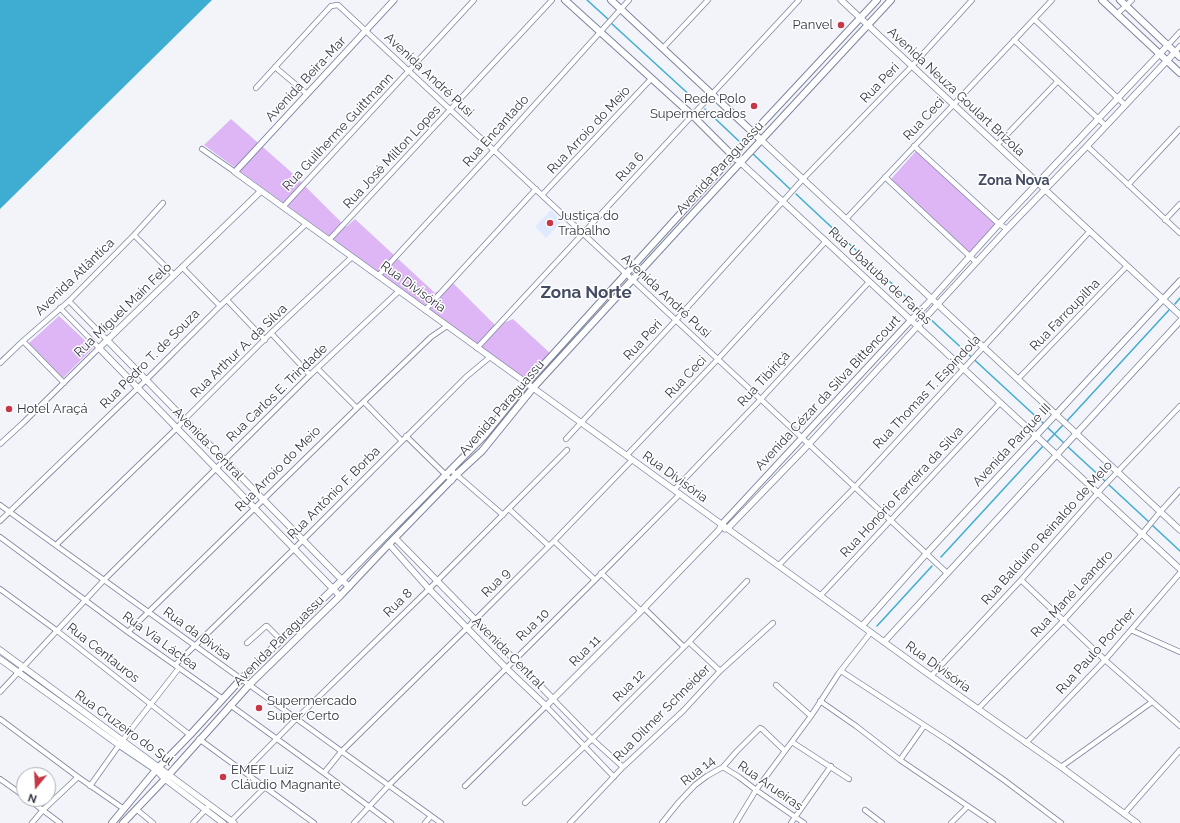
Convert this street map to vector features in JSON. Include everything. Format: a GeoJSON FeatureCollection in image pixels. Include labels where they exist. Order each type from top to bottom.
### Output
{"type":"FeatureCollection","features":[{"type":"Feature","properties":{"kind":"main road","name":"Rua Ubatuba de Farias"},"geometry":{"type":"LineString","coordinates":[[565,0],[740,162]]}},
{"type":"Feature","properties":{"kind":"main road","name":"Rua Ubatuba de Farias"},"geometry":{"type":"LineString","coordinates":[[611,0],[761,140]]}},
{"type":"Feature","properties":{"kind":"main road","name":"Avenida Paraguassu"},"geometry":{"type":"LineString","coordinates":[[112,823],[157,768],[190,735],[241,679],[342,580],[483,437],[527,383],[626,273],[753,133],[877,0]]}},
{"type":"Feature","properties":{"kind":"main road","name":"Avenida Paraguassu"},"geometry":{"type":"LineString","coordinates":[[123,823],[249,685],[349,587],[394,538],[452,481],[457,474],[482,451],[533,388],[891,0]]}},
{"type":"Feature","properties":{"kind":"main road"},"geometry":{"type":"LineString","coordinates":[[1102,0],[1180,73]]}},
{"type":"Feature","properties":{"kind":"main road"},"geometry":{"type":"LineString","coordinates":[[1120,0],[1180,57]]}},
{"type":"Feature","properties":{"kind":"street","name":"Avenida Beira-Mar"},"geometry":{"type":"LineString","coordinates":[[235,172],[394,0]]}},
{"type":"Feature","properties":{"kind":"street","name":"Rua Guilherme Guittmann"},"geometry":{"type":"LineString","coordinates":[[283,207],[474,0]]}},
{"type":"Feature","properties":{"kind":"street","name":"Rua José Milton Lopes"},"geometry":{"type":"LineString","coordinates":[[329,240],[552,0]]}},
{"type":"Feature","properties":{"kind":"street","name":"Rua Encantado"},"geometry":{"type":"LineString","coordinates":[[378,276],[629,0]]}},
{"type":"Feature","properties":{"kind":"street"},"geometry":{"type":"LineString","coordinates":[[663,48],[708,0]]}},
{"type":"Feature","properties":{"kind":"street","name":"Rua 6"},"geometry":{"type":"LineString","coordinates":[[477,348],[692,116],[711,93],[799,0]]}},
{"type":"Feature","properties":{"kind":"street","name":"Avenida Neuza Goulart Brizola"},"geometry":{"type":"LineString","coordinates":[[841,0],[1180,315]]}},
{"type":"Feature","properties":{"kind":"street","name":"Rua Peri"},"geometry":{"type":"LineString","coordinates":[[566,438],[804,179],[912,66],[972,0]]}},
{"type":"Feature","properties":{"kind":"street","name":"Rua Ceci"},"geometry":{"type":"LineString","coordinates":[[846,219],[1052,0]]}},
{"type":"Feature","properties":{"kind":"street"},"geometry":{"type":"LineString","coordinates":[[1117,14],[1132,0]]}},
{"type":"Feature","properties":{"kind":"street","name":"Avenida André Pusi"},"geometry":{"type":"LineString","coordinates":[[275,67],[332,6],[338,5],[947,573]]}},
{"type":"Feature","properties":{"kind":"street"},"geometry":{"type":"LineString","coordinates":[[1034,19],[1126,105]]}},
{"type":"Feature","properties":{"kind":"street","name":"Avenida Cézar da Silva Bittencourt"},"geometry":{"type":"LineString","coordinates":[[720,527],[910,320],[932,299],[999,224],[1180,32]]}},
{"type":"Feature","properties":{"kind":"street"},"geometry":{"type":"LineString","coordinates":[[1014,40],[1106,126]]}},
{"type":"Feature","properties":{"kind":"street","name":"Avenida Cézar da Silva Bittencourt"},"geometry":{"type":"LineString","coordinates":[[728,528],[809,444],[976,262],[1126,105],[1180,46]]}},
{"type":"Feature","properties":{"kind":"street"},"geometry":{"type":"LineString","coordinates":[[256,88],[275,67],[308,94]]}},
{"type":"Feature","properties":{"kind":"street","name":"Rua Arroio do Meio"},"geometry":{"type":"LineString","coordinates":[[542,195],[651,79]]}},
{"type":"Feature","properties":{"kind":"street"},"geometry":{"type":"LineString","coordinates":[[997,145],[1058,81]]}},
{"type":"Feature","properties":{"kind":"street"},"geometry":{"type":"LineString","coordinates":[[1128,185],[1180,129]]}},
{"type":"Feature","properties":{"kind":"street","name":"Rua Ubatuba de Farias"},"geometry":{"type":"LineString","coordinates":[[761,140],[932,299],[936,305],[981,349],[1018,379],[1063,420],[1071,428],[1074,435],[1117,472],[1159,514],[1180,530]]}},
{"type":"Feature","properties":{"kind":"street"},"geometry":{"type":"LineString","coordinates":[[914,146],[999,224],[1007,229]]}},
{"type":"Feature","properties":{"kind":"street"},"geometry":{"type":"LineString","coordinates":[[1087,146],[1180,233]]}},
{"type":"Feature","properties":{"kind":"street","name":"Rua Divisória"},"geometry":{"type":"LineString","coordinates":[[202,148],[627,455],[680,494],[720,527],[728,528],[820,596],[1060,766],[1137,823]]}},
{"type":"Feature","properties":{"kind":"street","name":"Rua Ubatuba de Farias"},"geometry":{"type":"LineString","coordinates":[[740,162],[910,320],[919,324],[963,369],[1051,450],[1144,532],[1180,569]]}},
{"type":"Feature","properties":{"kind":"street"},"geometry":{"type":"LineString","coordinates":[[885,177],[976,262]]}},
{"type":"Feature","properties":{"kind":"street"},"geometry":{"type":"LineString","coordinates":[[425,310],[536,189]]}},
{"type":"Feature","properties":{"kind":"street","name":"Rua Miguel Main Felo"},"geometry":{"type":"LineString","coordinates":[[0,444],[261,191]]}},
{"type":"Feature","properties":{"kind":"street","name":"Avenida Atlântica"},"geometry":{"type":"LineString","coordinates":[[0,364],[23,341],[69,301],[134,235],[163,203]]}},
{"type":"Feature","properties":{"kind":"street"},"geometry":{"type":"LineString","coordinates":[[1165,220],[1180,204]]}},
{"type":"Feature","properties":{"kind":"street","name":"Rua Pedro T. de Souza"},"geometry":{"type":"LineString","coordinates":[[0,521],[306,224]]}},
{"type":"Feature","properties":{"kind":"street","name":"Rua Thomas T. Espíndola"},"geometry":{"type":"LineString","coordinates":[[779,565],[855,487],[1090,231]]}},
{"type":"Feature","properties":{"kind":"street"},"geometry":{"type":"LineString","coordinates":[[134,235],[174,275]]}},
{"type":"Feature","properties":{"kind":"street","name":"Rua Ceci"},"geometry":{"type":"LineString","coordinates":[[627,455],[718,359],[826,241]]}},
{"type":"Feature","properties":{"kind":"street","name":"Rua Arthur A. da Silva"},"geometry":{"type":"LineString","coordinates":[[56,545],[177,428],[271,333],[352,257]]}},
{"type":"Feature","properties":{"kind":"street","name":"Rua Farroupilha"},"geometry":{"type":"LineString","coordinates":[[1018,379],[1127,266]]}},
{"type":"Feature","properties":{"kind":"street"},"geometry":{"type":"LineString","coordinates":[[182,267],[220,306]]}},
{"type":"Feature","properties":{"kind":"street","name":"Avenida Parque III"},"geometry":{"type":"LineString","coordinates":[[862,626],[927,553],[1180,281]]}},
{"type":"Feature","properties":{"kind":"street","name":"Rua Tibiriçá"},"geometry":{"type":"LineString","coordinates":[[674,490],[761,399],[869,282]]}},
{"type":"Feature","properties":{"kind":"street","name":"Rua Carlos E. Trindade"},"geometry":{"type":"LineString","coordinates":[[0,692],[104,580],[316,368],[399,291]]}},
{"type":"Feature","properties":{"kind":"street"},"geometry":{"type":"LineString","coordinates":[[227,300],[265,340]]}},
{"type":"Feature","properties":{"kind":"street","name":"Avenida Central"},"geometry":{"type":"LineString","coordinates":[[69,301],[349,587]]}},
{"type":"Feature","properties":{"kind":"street","name":"Avenida Central"},"geometry":{"type":"LineString","coordinates":[[60,308],[340,596]]}},
{"type":"Feature","properties":{"kind":"street"},"geometry":{"type":"LineString","coordinates":[[884,642],[1180,321]]}},
{"type":"Feature","properties":{"kind":"street","name":"Rua Arroio do Meio"},"geometry":{"type":"LineString","coordinates":[[128,632],[430,337],[447,326]]}},
{"type":"Feature","properties":{"kind":"street"},"geometry":{"type":"LineString","coordinates":[[271,333],[310,374]]}},
{"type":"Feature","properties":{"kind":"street"},"geometry":{"type":"LineString","coordinates":[[23,341],[64,383]]}},
{"type":"Feature","properties":{"kind":"street","name":"Rua Antônio F. Borba"},"geometry":{"type":"LineString","coordinates":[[90,786],[194,646],[303,540],[466,377],[490,357]]}},
{"type":"Feature","properties":{"kind":"street"},"geometry":{"type":"LineString","coordinates":[[316,368],[356,408]]}},
{"type":"Feature","properties":{"kind":"street"},"geometry":{"type":"LineString","coordinates":[[364,402],[402,441]]}},
{"type":"Feature","properties":{"kind":"street","name":"Rua Honório Ferreira da Silva"},"geometry":{"type":"LineString","coordinates":[[820,596],[1000,403]]}},
{"type":"Feature","properties":{"kind":"street","name":"Rua Balduíno Reinaldo de Melo"},"geometry":{"type":"LineString","coordinates":[[931,676],[1021,580],[1103,487],[1180,406]]}},
{"type":"Feature","properties":{"kind":"street"},"geometry":{"type":"LineString","coordinates":[[406,436],[452,481]]}},
{"type":"Feature","properties":{"kind":"street","name":"Rua 8"},"geometry":{"type":"LineString","coordinates":[[244,772],[567,450]]}},
{"type":"Feature","properties":{"kind":"street","name":"Rua 9"},"geometry":{"type":"LineString","coordinates":[[324,773],[341,752],[554,541],[632,460]]}},
{"type":"Feature","properties":{"kind":"street"},"geometry":{"type":"LineString","coordinates":[[451,470],[503,515]]}},
{"type":"Feature","properties":{"kind":"street","name":"Rua Mané Leandro"},"geometry":{"type":"LineString","coordinates":[[978,709],[1063,621],[1180,490]]}},
{"type":"Feature","properties":{"kind":"street","name":"Rua 10"},"geometry":{"type":"LineString","coordinates":[[354,823],[389,784],[680,494]]}},
{"type":"Feature","properties":{"kind":"street","name":"Rua da Divisa"},"geometry":{"type":"LineString","coordinates":[[0,504],[194,646],[341,752],[389,784],[441,823]]}},
{"type":"Feature","properties":{"kind":"street"},"geometry":{"type":"LineString","coordinates":[[509,509],[549,546]]}},
{"type":"Feature","properties":{"kind":"street","name":"Rua 11"},"geometry":{"type":"LineString","coordinates":[[465,786],[643,610],[720,527]]}},
{"type":"Feature","properties":{"kind":"street","name":"Rua Via Láctea"},"geometry":{"type":"LineString","coordinates":[[0,537],[128,632],[223,699]]}},
{"type":"Feature","properties":{"kind":"street","name":"Avenida Central"},"geometry":{"type":"LineString","coordinates":[[394,538],[592,739],[623,767]]}},
{"type":"Feature","properties":{"kind":"street"},"geometry":{"type":"LineString","coordinates":[[554,541],[595,580]]}},
{"type":"Feature","properties":{"kind":"street","name":"Avenida Central"},"geometry":{"type":"LineString","coordinates":[[389,544],[429,589],[614,776]]}},
{"type":"Feature","properties":{"kind":"street"},"geometry":{"type":"LineString","coordinates":[[601,573],[684,647]]}},
{"type":"Feature","properties":{"kind":"street","name":"Rua Paulo Porcher"},"geometry":{"type":"LineString","coordinates":[[1026,743],[1105,660],[1180,573]]}},
{"type":"Feature","properties":{"kind":"street"},"geometry":{"type":"LineString","coordinates":[[1021,580],[1105,660],[1180,726]]}},
{"type":"Feature","properties":{"kind":"street","name":"Rua 12"},"geometry":{"type":"LineString","coordinates":[[525,803],[585,746],[689,642],[747,581]]}},
{"type":"Feature","properties":{"kind":"street","name":"Rua Centauros"},"geometry":{"type":"LineString","coordinates":[[0,589],[56,630],[190,735]]}},
{"type":"Feature","properties":{"kind":"street","name":"Rua Dilmer Schneider"},"geometry":{"type":"LineString","coordinates":[[570,823],[623,767],[684,711],[720,671],[773,623]]}},
{"type":"Feature","properties":{"kind":"street"},"geometry":{"type":"LineString","coordinates":[[247,643],[266,626],[281,640]]}},
{"type":"Feature","properties":{"kind":"street"},"geometry":{"type":"LineString","coordinates":[[1132,630],[1180,652]]}},
{"type":"Feature","properties":{"kind":"street"},"geometry":{"type":"LineString","coordinates":[[736,823],[756,790],[792,742],[841,671],[871,632]]}},
{"type":"Feature","properties":{"kind":"street"},"geometry":{"type":"LineString","coordinates":[[689,642],[720,671]]}},
{"type":"Feature","properties":{"kind":"street","name":"Rua Cruzeiro do Sul"},"geometry":{"type":"LineString","coordinates":[[0,650],[121,743]]}},
{"type":"Feature","properties":{"kind":"street","name":"Rua Cruzeiro do Sul"},"geometry":{"type":"LineString","coordinates":[[0,659],[63,705],[157,768],[205,810],[223,823]]}},
{"type":"Feature","properties":{"kind":"street"},"geometry":{"type":"LineString","coordinates":[[841,671],[950,742],[1061,823]]}},
{"type":"Feature","properties":{"kind":"street"},"geometry":{"type":"LineString","coordinates":[[776,685],[810,716]]}},
{"type":"Feature","properties":{"kind":"street"},"geometry":{"type":"LineString","coordinates":[[63,705],[67,700]]}},
{"type":"Feature","properties":{"kind":"street"},"geometry":{"type":"LineString","coordinates":[[820,701],[856,726],[900,760],[993,823]]}},
{"type":"Feature","properties":{"kind":"street"},"geometry":{"type":"LineString","coordinates":[[1060,766],[1152,702]]}},
{"type":"Feature","properties":{"kind":"street"},"geometry":{"type":"LineString","coordinates":[[230,705],[391,823]]}},
{"type":"Feature","properties":{"kind":"street"},"geometry":{"type":"LineString","coordinates":[[0,719],[90,786],[124,809]]}},
{"type":"Feature","properties":{"kind":"street"},"geometry":{"type":"LineString","coordinates":[[900,760],[924,726]]}},
{"type":"Feature","properties":{"kind":"street","name":"Rua 14"},"geometry":{"type":"LineString","coordinates":[[662,823],[678,802],[695,785],[723,767],[760,728],[785,751]]}},
{"type":"Feature","properties":{"kind":"street"},"geometry":{"type":"LineString","coordinates":[[199,739],[314,823]]}},
{"type":"Feature","properties":{"kind":"street"},"geometry":{"type":"LineString","coordinates":[[792,742],[849,779]]}},
{"type":"Feature","properties":{"kind":"street"},"geometry":{"type":"LineString","coordinates":[[1124,814],[1180,750]]}},
{"type":"Feature","properties":{"kind":"street"},"geometry":{"type":"LineString","coordinates":[[791,823],[830,766]]}},
{"type":"Feature","properties":{"kind":"street","name":"Rua Arueiras"},"geometry":{"type":"LineString","coordinates":[[723,767],[804,823]]}},
{"type":"Feature","properties":{"kind":"street","name":"Rua Cruzeiro do Sul"},"geometry":{"type":"LineString","coordinates":[[166,776],[233,822]]}},
{"type":"Feature","properties":{"kind":"street"},"geometry":{"type":"LineString","coordinates":[[32,823],[43,810],[78,777]]}},
{"type":"Feature","properties":{"kind":"street"},"geometry":{"type":"LineString","coordinates":[[0,779],[16,790]]}},
{"type":"Feature","properties":{"kind":"street"},"geometry":{"type":"LineString","coordinates":[[233,822],[264,787]]}},
{"type":"Feature","properties":{"kind":"street"},"geometry":{"type":"LineString","coordinates":[[193,823],[210,805]]}},
{"type":"Feature","properties":{"kind":"street"},"geometry":{"type":"LineString","coordinates":[[951,823],[968,806]]}},
{"type":"Feature","properties":{"kind":"street"},"geometry":{"type":"LineString","coordinates":[[39,807],[60,823]]}},
{"type":"Feature","properties":{"kind":"street"},"geometry":{"type":"LineString","coordinates":[[136,809],[153,823]]}},
{"type":"Feature","properties":{"kind":"street"},"geometry":{"type":"LineString","coordinates":[[865,810],[882,823]]}},
{"type":"Feature","properties":{"kind":"street"},"geometry":{"type":"LineString","coordinates":[[425,823],[431,816]]}},
{"type":"Feature","properties":{"kind":"shaded area"},"geometry":{"type":"Polygon","coordinates":[[[231,119],[290,171],[346,227],[355,219],[435,293],[453,283],[496,326],[513,319],[550,353],[527,380],[204,145],[231,119]]]}},
{"type":"Feature","properties":{"kind":"shaded area"},"geometry":{"type":"Polygon","coordinates":[[[916,151],[996,225],[970,253],[891,179],[916,151]]]}},
{"type":"Feature","properties":{"kind":"shaded area","name":"Justiça do Trabalho"},"geometry":{"type":"Polygon","coordinates":[[[551,210],[562,221],[546,238],[535,227],[551,210]]]}},
{"type":"Feature","properties":{"kind":"shaded area"},"geometry":{"type":"Polygon","coordinates":[[[59,316],[93,348],[63,378],[29,343],[59,316]]]}},
{"type":"Feature","properties":{"kind":"water"},"geometry":{"type":"Polygon","coordinates":[[[0,0],[212,0],[0,209],[0,0]]]}},
{"type":"Feature","properties":{"kind":"waterway"},"geometry":{"type":"LineString","coordinates":[[587,0],[609,20]]}},
{"type":"Feature","properties":{"kind":"waterway"},"geometry":{"type":"LineString","coordinates":[[611,23],[694,99]]}},
{"type":"Feature","properties":{"kind":"waterway"},"geometry":{"type":"LineString","coordinates":[[705,109],[742,144]]}},
{"type":"Feature","properties":{"kind":"waterway"},"geometry":{"type":"LineString","coordinates":[[752,153],[790,189]]}},
{"type":"Feature","properties":{"kind":"waterway"},"geometry":{"type":"LineString","coordinates":[[796,194],[919,309]]}},
{"type":"Feature","properties":{"kind":"waterway"},"geometry":{"type":"LineString","coordinates":[[1175,304],[1180,298]]}},
{"type":"Feature","properties":{"kind":"waterway"},"geometry":{"type":"LineString","coordinates":[[1066,422],[1169,310]]}},
{"type":"Feature","properties":{"kind":"waterway"},"geometry":{"type":"LineString","coordinates":[[928,317],[1044,424]]}},
{"type":"Feature","properties":{"kind":"waterway"},"geometry":{"type":"LineString","coordinates":[[1047,442],[1063,425]]}},
{"type":"Feature","properties":{"kind":"waterway"},"geometry":{"type":"LineString","coordinates":[[1047,427],[1064,443]]}},
{"type":"Feature","properties":{"kind":"waterway"},"geometry":{"type":"LineString","coordinates":[[941,557],[1044,445]]}},
{"type":"Feature","properties":{"kind":"waterway"},"geometry":{"type":"LineString","coordinates":[[1067,446],[1105,481]]}},
{"type":"Feature","properties":{"kind":"waterway"},"geometry":{"type":"LineString","coordinates":[[1108,484],[1149,522]]}},
{"type":"Feature","properties":{"kind":"waterway"},"geometry":{"type":"LineString","coordinates":[[1152,525],[1180,551]]}},
{"type":"Feature","properties":{"kind":"waterway"},"geometry":{"type":"LineString","coordinates":[[877,626],[932,566]]}},
{"type":"Feature","properties":{"kind":"place","name":"Panvel"},"geometry":{"type":"Point","coordinates":[841,25]}},
{"type":"Feature","properties":{"kind":"place","name":"Rede Polo Supermercados"},"geometry":{"type":"Point","coordinates":[754,106]}},
{"type":"Feature","properties":{"kind":"place","name":"Justiça do Trabalho"},"geometry":{"type":"Point","coordinates":[550,223]}},
{"type":"Feature","properties":{"kind":"place","name":"Hotel Araçá"},"geometry":{"type":"Point","coordinates":[9,409]}},
{"type":"Feature","properties":{"kind":"place","name":"Supermercado Super Certo"},"geometry":{"type":"Point","coordinates":[259,708]}},
{"type":"Feature","properties":{"kind":"place","name":"EMEF Luiz Cláudio Magnante"},"geometry":{"type":"Point","coordinates":[223,777]}},
{"type":"Feature","properties":{"kind":"district","name":"Zona Nova"},"geometry":{"type":"Point","coordinates":[1014,181]}},
{"type":"Feature","properties":{"kind":"district","name":"Zona Norte"},"geometry":{"type":"Point","coordinates":[586,293]}}]}
